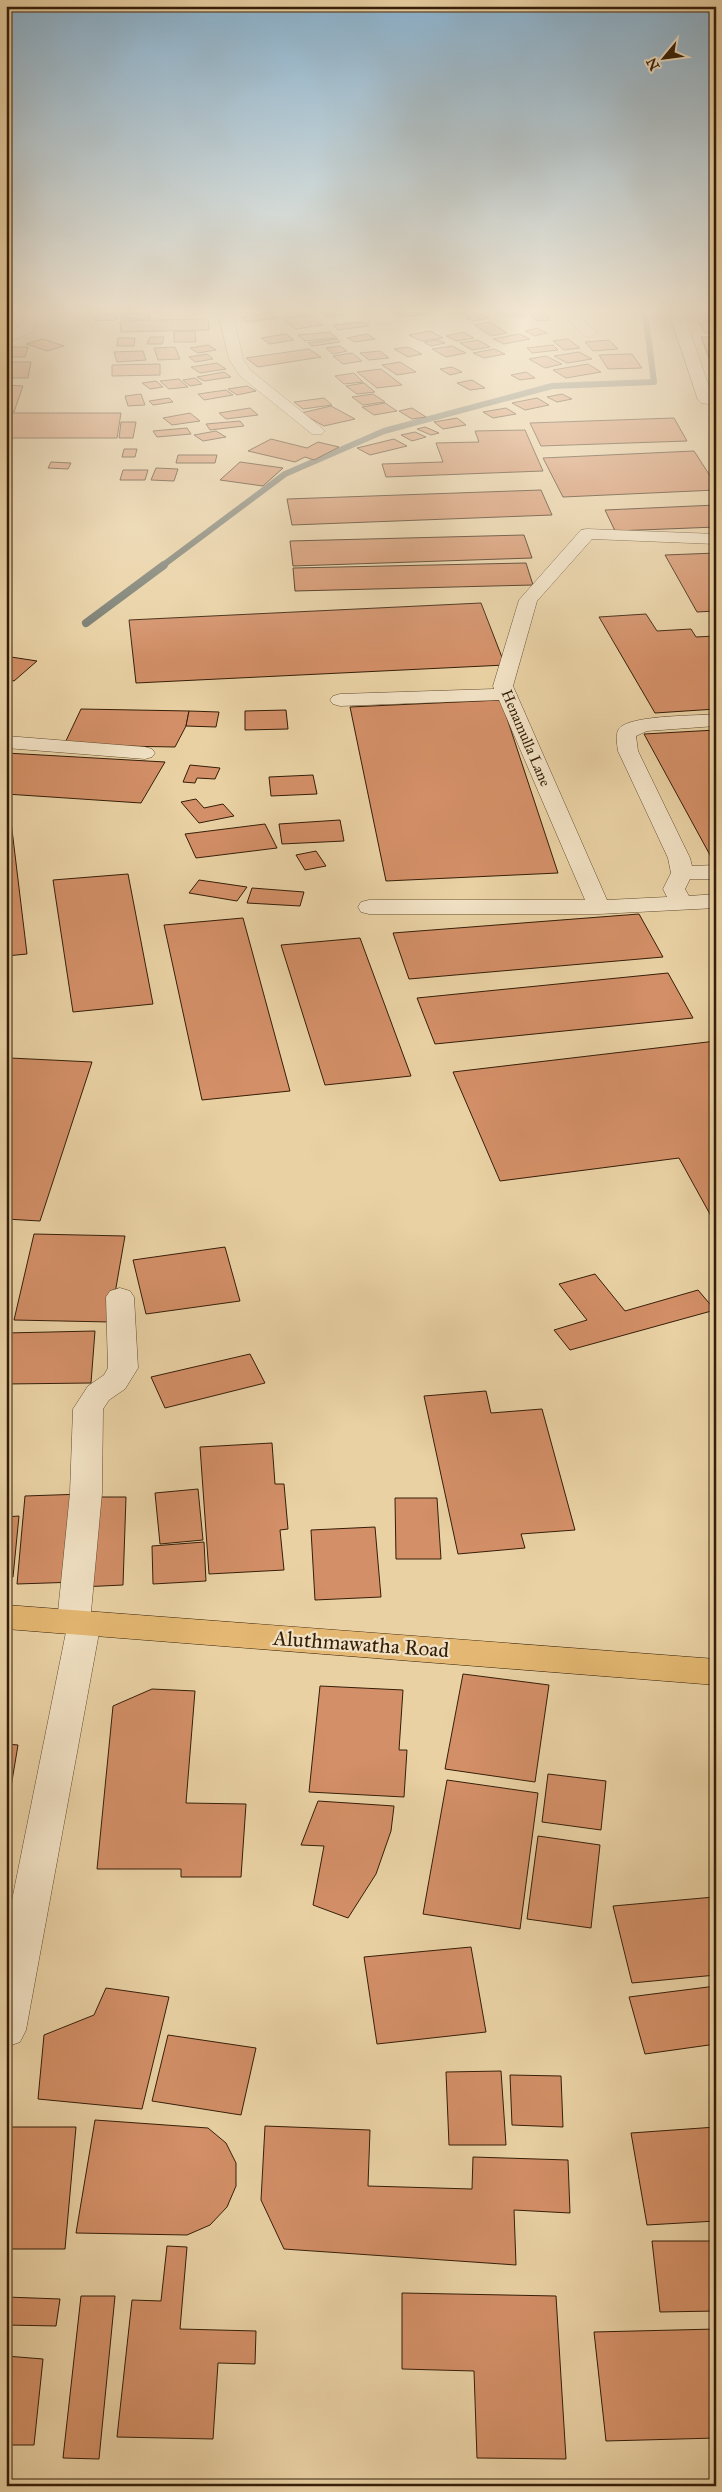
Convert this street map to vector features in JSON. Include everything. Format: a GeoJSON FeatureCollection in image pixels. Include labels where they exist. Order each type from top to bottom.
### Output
{"type":"FeatureCollection","features":[{"type":"Feature","properties":{"kind":"main road","name":"Aluthmawatha Road"},"geometry":{"type":"LineString","coordinates":[[6,1617],[716,1672]]}},
{"type":"Feature","properties":{"kind":"street"},"geometry":{"type":"LineString","coordinates":[[314,428],[317,431]]}},
{"type":"Feature","properties":{"kind":"street","name":"Henamulla Lane"},"geometry":{"type":"LineString","coordinates":[[599,907],[503,686],[528,600],[587,534],[716,539]]}},
{"type":"Feature","properties":{"kind":"street"},"geometry":{"type":"LineString","coordinates":[[340,700],[506,694]]}},
{"type":"Feature","properties":{"kind":"street"},"geometry":{"type":"LineString","coordinates":[[681,903],[674,889],[682,873],[679,858],[628,751],[626,736],[629,730],[645,725],[716,720]]}},
{"type":"Feature","properties":{"kind":"street"},"geometry":{"type":"LineString","coordinates":[[6,742],[145,753]]}},
{"type":"Feature","properties":{"kind":"street"},"geometry":{"type":"LineString","coordinates":[[682,873],[716,872]]}},
{"type":"Feature","properties":{"kind":"street"},"geometry":{"type":"LineString","coordinates":[[369,907],[599,907],[716,901]]}},
{"type":"Feature","properties":{"kind":"street"},"geometry":{"type":"LineString","coordinates":[[6,2030],[79,1622],[86,1492],[88,1409],[98,1393],[116,1382],[123,1368],[120,1297]]}},
{"type":"Feature","properties":{"kind":"building"},"geometry":{"type":"Polygon","coordinates":[[[6,428],[119,428],[117,438],[6,438],[6,428]]]}},
{"type":"Feature","properties":{"kind":"building"},"geometry":{"type":"Polygon","coordinates":[[[120,428],[135,428],[133,438],[119,438],[120,428]]]}},
{"type":"Feature","properties":{"kind":"building"},"geometry":{"type":"Polygon","coordinates":[[[187,428],[191,434],[157,437],[153,431],[187,428]]]}},
{"type":"Feature","properties":{"kind":"building"},"geometry":{"type":"Polygon","coordinates":[[[428,428],[439,433],[431,435],[417,429],[428,428]]]}},
{"type":"Feature","properties":{"kind":"building"},"geometry":{"type":"Polygon","coordinates":[[[533,428],[680,428],[687,441],[541,446],[533,428]]]}},
{"type":"Feature","properties":{"kind":"building"},"geometry":{"type":"Polygon","coordinates":[[[525,430],[543,471],[386,477],[382,464],[443,462],[436,443],[479,442],[475,431],[525,430]]]}},
{"type":"Feature","properties":{"kind":"building"},"geometry":{"type":"Polygon","coordinates":[[[216,431],[226,437],[203,441],[194,435],[216,431]]]}},
{"type":"Feature","properties":{"kind":"building"},"geometry":{"type":"Polygon","coordinates":[[[415,432],[426,437],[412,441],[401,435],[415,432]]]}},
{"type":"Feature","properties":{"kind":"building"},"geometry":{"type":"Polygon","coordinates":[[[271,439],[307,448],[318,442],[339,447],[314,460],[305,457],[295,462],[248,451],[271,439]]]}},
{"type":"Feature","properties":{"kind":"building"},"geometry":{"type":"Polygon","coordinates":[[[394,439],[407,446],[370,455],[357,448],[394,439]]]}},
{"type":"Feature","properties":{"kind":"building"},"geometry":{"type":"Polygon","coordinates":[[[124,449],[137,449],[135,457],[122,457],[124,449]]]}},
{"type":"Feature","properties":{"kind":"building"},"geometry":{"type":"Polygon","coordinates":[[[694,451],[716,485],[716,490],[563,497],[543,458],[694,451]]]}},
{"type":"Feature","properties":{"kind":"building"},"geometry":{"type":"Polygon","coordinates":[[[178,455],[217,455],[215,463],[176,463],[178,455]]]}},
{"type":"Feature","properties":{"kind":"building"},"geometry":{"type":"Polygon","coordinates":[[[51,462],[71,463],[68,469],[48,468],[51,462]]]}},
{"type":"Feature","properties":{"kind":"building"},"geometry":{"type":"Polygon","coordinates":[[[240,462],[283,468],[263,486],[220,480],[240,462]]]}},
{"type":"Feature","properties":{"kind":"building"},"geometry":{"type":"Polygon","coordinates":[[[156,468],[178,469],[174,481],[151,480],[156,468]]]}},
{"type":"Feature","properties":{"kind":"building"},"geometry":{"type":"Polygon","coordinates":[[[123,470],[148,470],[145,480],[120,480],[123,470]]]}},
{"type":"Feature","properties":{"kind":"building"},"geometry":{"type":"Polygon","coordinates":[[[541,490],[552,515],[292,525],[287,499],[541,490]]]}},
{"type":"Feature","properties":{"kind":"building"},"geometry":{"type":"Polygon","coordinates":[[[716,505],[716,527],[615,531],[605,510],[716,505]]]}},
{"type":"Feature","properties":{"kind":"building"},"geometry":{"type":"Polygon","coordinates":[[[524,535],[532,558],[293,566],[290,541],[524,535]]]}},
{"type":"Feature","properties":{"kind":"building"},"geometry":{"type":"Polygon","coordinates":[[[716,553],[716,611],[697,612],[665,555],[716,553]]]}},
{"type":"Feature","properties":{"kind":"building"},"geometry":{"type":"Polygon","coordinates":[[[526,563],[533,585],[295,591],[293,568],[526,563]]]}},
{"type":"Feature","properties":{"kind":"building"},"geometry":{"type":"Polygon","coordinates":[[[481,603],[505,665],[136,683],[129,620],[481,603]]]}},
{"type":"Feature","properties":{"kind":"building"},"geometry":{"type":"Polygon","coordinates":[[[646,614],[657,631],[691,629],[696,637],[716,636],[716,709],[655,713],[599,617],[646,614]]]}},
{"type":"Feature","properties":{"kind":"building"},"geometry":{"type":"Polygon","coordinates":[[[11,657],[37,661],[14,681],[6,679],[6,661],[11,657]]]}},
{"type":"Feature","properties":{"kind":"building"},"geometry":{"type":"Polygon","coordinates":[[[501,700],[558,873],[386,881],[350,707],[501,700]]]}},
{"type":"Feature","properties":{"kind":"building"},"geometry":{"type":"Polygon","coordinates":[[[81,709],[189,711],[186,726],[175,747],[64,745],[81,709]]]}},
{"type":"Feature","properties":{"kind":"building"},"geometry":{"type":"Polygon","coordinates":[[[286,710],[288,729],[245,730],[245,711],[286,710]]]}},
{"type":"Feature","properties":{"kind":"building"},"geometry":{"type":"Polygon","coordinates":[[[189,711],[219,712],[216,727],[186,726],[189,711]]]}},
{"type":"Feature","properties":{"kind":"building"},"geometry":{"type":"Polygon","coordinates":[[[716,730],[716,866],[644,734],[716,730]]]}},
{"type":"Feature","properties":{"kind":"building"},"geometry":{"type":"Polygon","coordinates":[[[6,753],[165,762],[141,803],[6,794],[6,753]]]}},
{"type":"Feature","properties":{"kind":"building"},"geometry":{"type":"Polygon","coordinates":[[[190,765],[220,768],[215,779],[197,778],[195,783],[183,782],[190,765]]]}},
{"type":"Feature","properties":{"kind":"building"},"geometry":{"type":"Polygon","coordinates":[[[313,775],[317,794],[271,796],[269,777],[313,775]]]}},
{"type":"Feature","properties":{"kind":"building"},"geometry":{"type":"Polygon","coordinates":[[[196,799],[204,808],[223,804],[234,816],[199,823],[181,802],[196,799]]]}},
{"type":"Feature","properties":{"kind":"building"},"geometry":{"type":"Polygon","coordinates":[[[9,805],[27,954],[6,956],[6,806],[9,805]]]}},
{"type":"Feature","properties":{"kind":"building"},"geometry":{"type":"Polygon","coordinates":[[[340,820],[344,841],[282,844],[279,824],[340,820]]]}},
{"type":"Feature","properties":{"kind":"building"},"geometry":{"type":"Polygon","coordinates":[[[265,824],[277,848],[196,858],[185,834],[265,824]]]}},
{"type":"Feature","properties":{"kind":"building"},"geometry":{"type":"Polygon","coordinates":[[[316,851],[326,866],[305,870],[296,855],[316,851]]]}},
{"type":"Feature","properties":{"kind":"building"},"geometry":{"type":"Polygon","coordinates":[[[128,874],[153,1004],[73,1012],[53,880],[128,874]]]}},
{"type":"Feature","properties":{"kind":"building"},"geometry":{"type":"Polygon","coordinates":[[[199,880],[247,887],[237,901],[189,893],[199,880]]]}},
{"type":"Feature","properties":{"kind":"building"},"geometry":{"type":"Polygon","coordinates":[[[252,888],[304,892],[300,906],[247,903],[252,888]]]}},
{"type":"Feature","properties":{"kind":"building"},"geometry":{"type":"Polygon","coordinates":[[[639,914],[663,957],[409,979],[393,933],[639,914]]]}},
{"type":"Feature","properties":{"kind":"building"},"geometry":{"type":"Polygon","coordinates":[[[243,918],[290,1091],[202,1100],[164,925],[243,918]]]}},
{"type":"Feature","properties":{"kind":"building"},"geometry":{"type":"Polygon","coordinates":[[[360,938],[411,1076],[325,1085],[281,945],[360,938]]]}},
{"type":"Feature","properties":{"kind":"building"},"geometry":{"type":"Polygon","coordinates":[[[668,973],[693,1018],[435,1044],[417,998],[668,973]]]}},
{"type":"Feature","properties":{"kind":"building"},"geometry":{"type":"Polygon","coordinates":[[[716,1041],[716,1225],[679,1158],[500,1181],[453,1072],[716,1041]]]}},
{"type":"Feature","properties":{"kind":"building"},"geometry":{"type":"Polygon","coordinates":[[[10,1058],[92,1062],[40,1221],[6,1219],[6,1067],[10,1058]]]}},
{"type":"Feature","properties":{"kind":"building"},"geometry":{"type":"Polygon","coordinates":[[[34,1234],[125,1236],[110,1322],[14,1320],[34,1234]]]}},
{"type":"Feature","properties":{"kind":"building"},"geometry":{"type":"Polygon","coordinates":[[[225,1247],[240,1301],[146,1314],[133,1260],[225,1247]]]}},
{"type":"Feature","properties":{"kind":"building"},"geometry":{"type":"Polygon","coordinates":[[[595,1274],[625,1311],[698,1290],[715,1310],[570,1350],[554,1330],[587,1320],[559,1284],[595,1274]]]}},
{"type":"Feature","properties":{"kind":"building"},"geometry":{"type":"Polygon","coordinates":[[[95,1331],[91,1383],[6,1384],[6,1333],[95,1331]]]}},
{"type":"Feature","properties":{"kind":"building"},"geometry":{"type":"Polygon","coordinates":[[[250,1354],[265,1383],[165,1408],[151,1377],[250,1354]]]}},
{"type":"Feature","properties":{"kind":"building"},"geometry":{"type":"Polygon","coordinates":[[[486,1391],[491,1413],[542,1409],[575,1530],[521,1534],[525,1548],[458,1554],[424,1396],[486,1391]]]}},
{"type":"Feature","properties":{"kind":"building"},"geometry":{"type":"Polygon","coordinates":[[[272,1443],[275,1484],[284,1484],[288,1529],[280,1530],[284,1570],[209,1574],[200,1447],[272,1443]]]}},
{"type":"Feature","properties":{"kind":"building"},"geometry":{"type":"Polygon","coordinates":[[[198,1489],[203,1540],[160,1544],[155,1493],[198,1489]]]}},
{"type":"Feature","properties":{"kind":"building"},"geometry":{"type":"Polygon","coordinates":[[[83,1494],[77,1582],[17,1584],[25,1496],[83,1494]]]}},
{"type":"Feature","properties":{"kind":"building"},"geometry":{"type":"Polygon","coordinates":[[[87,1497],[126,1497],[123,1585],[81,1587],[87,1497]]]}},
{"type":"Feature","properties":{"kind":"building"},"geometry":{"type":"Polygon","coordinates":[[[395,1498],[437,1498],[441,1559],[396,1559],[395,1498]]]}},
{"type":"Feature","properties":{"kind":"building"},"geometry":{"type":"Polygon","coordinates":[[[19,1516],[13,1577],[6,1577],[6,1517],[19,1516]]]}},
{"type":"Feature","properties":{"kind":"building"},"geometry":{"type":"Polygon","coordinates":[[[375,1527],[381,1597],[315,1600],[311,1530],[375,1527]]]}},
{"type":"Feature","properties":{"kind":"building"},"geometry":{"type":"Polygon","coordinates":[[[204,1542],[206,1581],[153,1584],[152,1546],[204,1542]]]}},
{"type":"Feature","properties":{"kind":"building"},"geometry":{"type":"Polygon","coordinates":[[[463,1674],[549,1685],[535,1782],[445,1769],[463,1674]]]}},
{"type":"Feature","properties":{"kind":"building"},"geometry":{"type":"Polygon","coordinates":[[[320,1686],[403,1690],[399,1750],[407,1750],[404,1797],[309,1792],[320,1686]]]}},
{"type":"Feature","properties":{"kind":"building"},"geometry":{"type":"Polygon","coordinates":[[[152,1689],[195,1691],[186,1803],[246,1804],[241,1877],[181,1877],[181,1869],[97,1869],[113,1706],[152,1689]]]}},
{"type":"Feature","properties":{"kind":"building"},"geometry":{"type":"Polygon","coordinates":[[[6,1744],[18,1745],[10,1793],[6,1793],[6,1744]]]}},
{"type":"Feature","properties":{"kind":"building"},"geometry":{"type":"Polygon","coordinates":[[[548,1774],[606,1781],[601,1830],[542,1822],[548,1774]]]}},
{"type":"Feature","properties":{"kind":"building"},"geometry":{"type":"Polygon","coordinates":[[[447,1780],[538,1793],[520,1929],[423,1914],[447,1780]]]}},
{"type":"Feature","properties":{"kind":"building"},"geometry":{"type":"Polygon","coordinates":[[[318,1801],[394,1806],[391,1831],[376,1874],[348,1918],[313,1905],[324,1846],[301,1845],[318,1801]]]}},
{"type":"Feature","properties":{"kind":"building"},"geometry":{"type":"Polygon","coordinates":[[[538,1836],[600,1845],[591,1928],[527,1919],[538,1836]]]}},
{"type":"Feature","properties":{"kind":"building"},"geometry":{"type":"Polygon","coordinates":[[[714,1897],[716,1904],[716,1975],[632,1983],[613,1906],[714,1897]]]}},
{"type":"Feature","properties":{"kind":"building"},"geometry":{"type":"Polygon","coordinates":[[[471,1947],[486,2032],[377,2044],[364,1957],[471,1947]]]}},
{"type":"Feature","properties":{"kind":"building"},"geometry":{"type":"Polygon","coordinates":[[[716,1986],[716,2044],[645,2054],[629,1997],[716,1986]]]}},
{"type":"Feature","properties":{"kind":"building"},"geometry":{"type":"Polygon","coordinates":[[[106,1988],[169,1997],[142,2109],[38,2099],[44,2035],[94,2015],[106,1988]]]}},
{"type":"Feature","properties":{"kind":"building"},"geometry":{"type":"Polygon","coordinates":[[[168,2035],[256,2048],[241,2115],[152,2101],[168,2035]]]}},
{"type":"Feature","properties":{"kind":"building"},"geometry":{"type":"Polygon","coordinates":[[[501,2071],[506,2145],[449,2145],[446,2072],[501,2071]]]}},
{"type":"Feature","properties":{"kind":"building"},"geometry":{"type":"Polygon","coordinates":[[[510,2075],[561,2076],[563,2127],[512,2125],[510,2075]]]}},
{"type":"Feature","properties":{"kind":"building"},"geometry":{"type":"Polygon","coordinates":[[[95,2120],[208,2128],[226,2143],[236,2163],[236,2186],[227,2207],[210,2225],[187,2235],[76,2233],[95,2120]]]}},
{"type":"Feature","properties":{"kind":"building"},"geometry":{"type":"Polygon","coordinates":[[[265,2126],[370,2130],[368,2186],[472,2189],[473,2157],[568,2160],[570,2213],[514,2210],[516,2265],[284,2249],[261,2200],[265,2126]]]}},
{"type":"Feature","properties":{"kind":"building"},"geometry":{"type":"Polygon","coordinates":[[[6,2127],[76,2127],[65,2249],[6,2249],[6,2127]]]}},
{"type":"Feature","properties":{"kind":"building"},"geometry":{"type":"Polygon","coordinates":[[[716,2127],[716,2221],[647,2225],[631,2133],[716,2127]]]}},
{"type":"Feature","properties":{"kind":"building"},"geometry":{"type":"Polygon","coordinates":[[[652,2241],[716,2241],[716,2311],[660,2312],[652,2241]]]}},
{"type":"Feature","properties":{"kind":"building"},"geometry":{"type":"Polygon","coordinates":[[[167,2246],[187,2247],[180,2329],[256,2331],[255,2364],[218,2363],[213,2439],[117,2437],[132,2300],[161,2301],[167,2246]]]}},
{"type":"Feature","properties":{"kind":"building"},"geometry":{"type":"Polygon","coordinates":[[[402,2293],[556,2296],[566,2459],[477,2458],[474,2371],[402,2369],[402,2293]]]}},
{"type":"Feature","properties":{"kind":"building"},"geometry":{"type":"Polygon","coordinates":[[[81,2296],[115,2296],[99,2459],[63,2458],[81,2296]]]}},
{"type":"Feature","properties":{"kind":"building"},"geometry":{"type":"Polygon","coordinates":[[[6,2297],[60,2299],[56,2326],[6,2325],[6,2297]]]}},
{"type":"Feature","properties":{"kind":"building"},"geometry":{"type":"Polygon","coordinates":[[[716,2329],[716,2438],[606,2441],[594,2332],[716,2329]]]}},
{"type":"Feature","properties":{"kind":"building"},"geometry":{"type":"Polygon","coordinates":[[[6,2356],[43,2359],[34,2445],[6,2445],[6,2356]]]}},
{"type":"Feature","properties":{"kind":"waterway"},"geometry":{"type":"LineString","coordinates":[[162,566],[285,474],[394,428]]}},
{"type":"Feature","properties":{"kind":"waterway"},"geometry":{"type":"LineString","coordinates":[[86,623],[164,565]]}}]}
